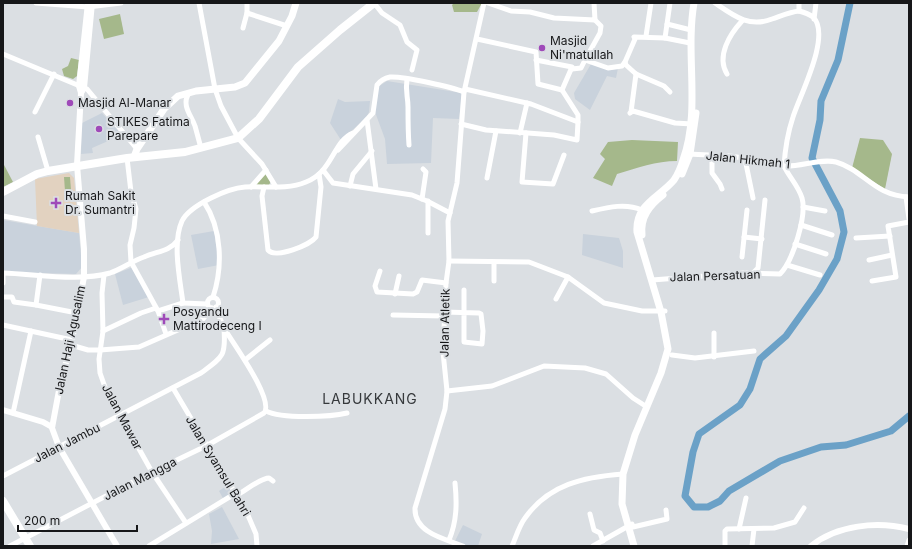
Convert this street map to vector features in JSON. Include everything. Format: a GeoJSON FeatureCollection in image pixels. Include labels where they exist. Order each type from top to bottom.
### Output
{"type":"FeatureCollection","features":[{"type":"Feature","properties":{"kind":"highway"},"geometry":{"type":"LineString","coordinates":[[3,192],[37,174],[48,171],[77,165],[201,148],[238,138],[245,134],[263,114],[298,67],[340,30],[374,3]]}},
{"type":"Feature","properties":{"kind":"highway"},"geometry":{"type":"LineString","coordinates":[[3,501],[30,546]]}},
{"type":"Feature","properties":{"kind":"main road"},"geometry":{"type":"LineString","coordinates":[[130,158],[170,103],[178,96],[189,92],[235,87],[245,83],[270,53],[287,26],[296,3]]}},
{"type":"Feature","properties":{"kind":"main road"},"geometry":{"type":"LineString","coordinates":[[638,546],[621,494],[623,474],[672,355],[672,342],[643,237],[642,222],[648,210],[654,203],[678,181],[690,154],[696,99],[694,3]]}},
{"type":"Feature","properties":{"kind":"main road"},"geometry":{"type":"LineString","coordinates":[[654,280],[637,232],[637,224],[642,210],[647,202],[665,188],[677,175],[693,124],[690,43],[691,30],[698,3]]}},
{"type":"Feature","properties":{"kind":"main road"},"geometry":{"type":"LineString","coordinates":[[139,146],[145,156]]}},
{"type":"Feature","properties":{"kind":"main road"},"geometry":{"type":"LineString","coordinates":[[634,546],[626,501],[626,482],[647,407],[668,355],[668,342],[663,311]]}},
{"type":"Feature","properties":{"kind":"street"},"geometry":{"type":"LineString","coordinates":[[36,3],[90,5],[121,3]]}},
{"type":"Feature","properties":{"kind":"street"},"geometry":{"type":"LineString","coordinates":[[199,3],[215,89],[238,138],[266,170],[276,186]]}},
{"type":"Feature","properties":{"kind":"street"},"geometry":{"type":"LineString","coordinates":[[243,28],[247,13],[247,3]]}},
{"type":"Feature","properties":{"kind":"street"},"geometry":{"type":"LineString","coordinates":[[374,3],[382,13],[400,25],[407,42],[417,50],[412,70]]}},
{"type":"Feature","properties":{"kind":"street","name":"Jalan Atletik"},"geometry":{"type":"LineString","coordinates":[[463,546],[426,530],[418,521],[414,513],[415,503],[443,417],[447,391],[443,352],[446,283],[449,261],[448,228],[457,183],[465,89],[484,3]]}},
{"type":"Feature","properties":{"kind":"street"},"geometry":{"type":"LineString","coordinates":[[488,3],[511,11],[530,12],[554,18],[595,20],[600,24],[601,29],[581,68],[572,69]]}},
{"type":"Feature","properties":{"kind":"street"},"geometry":{"type":"LineString","coordinates":[[594,3],[595,20]]}},
{"type":"Feature","properties":{"kind":"street"},"geometry":{"type":"LineString","coordinates":[[646,36],[651,3]]}},
{"type":"Feature","properties":{"kind":"street"},"geometry":{"type":"LineString","coordinates":[[665,38],[670,3]]}},
{"type":"Feature","properties":{"kind":"street"},"geometry":{"type":"LineString","coordinates":[[715,3],[742,21],[753,23],[765,21],[799,10],[814,19]]}},
{"type":"Feature","properties":{"kind":"street"},"geometry":{"type":"LineString","coordinates":[[799,3],[799,10]]}},
{"type":"Feature","properties":{"kind":"street"},"geometry":{"type":"LineString","coordinates":[[816,3],[814,19],[817,28],[818,42],[816,57],[792,122],[784,166],[797,186],[803,207],[801,225],[787,264],[820,275]]}},
{"type":"Feature","properties":{"kind":"street","name":"Jalan Haji Agusalim"},"geometry":{"type":"LineString","coordinates":[[90,5],[81,89],[77,165],[84,249],[84,277],[72,343],[52,427],[59,447],[117,546]]}},
{"type":"Feature","properties":{"kind":"street"},"geometry":{"type":"LineString","coordinates":[[247,13],[287,26]]}},
{"type":"Feature","properties":{"kind":"street"},"geometry":{"type":"LineString","coordinates":[[727,74],[724,63],[726,45],[730,34],[742,21]]}},
{"type":"Feature","properties":{"kind":"street"},"geometry":{"type":"LineString","coordinates":[[666,24],[691,30]]}},
{"type":"Feature","properties":{"kind":"street"},"geometry":{"type":"LineString","coordinates":[[585,60],[608,68],[622,66],[635,39],[634,36],[639,38],[646,36],[665,38],[690,43]]}},
{"type":"Feature","properties":{"kind":"street"},"geometry":{"type":"LineString","coordinates":[[461,124],[496,131],[554,135],[577,140],[578,115],[562,90],[539,85],[536,52],[477,39]]}},
{"type":"Feature","properties":{"kind":"street"},"geometry":{"type":"LineString","coordinates":[[3,54],[54,74],[81,89],[90,92],[139,146]]}},
{"type":"Feature","properties":{"kind":"street"},"geometry":{"type":"LineString","coordinates":[[536,60],[570,65],[572,69]]}},
{"type":"Feature","properties":{"kind":"street"},"geometry":{"type":"LineString","coordinates":[[625,62],[626,65],[636,74],[664,86],[670,92]]}},
{"type":"Feature","properties":{"kind":"street"},"geometry":{"type":"LineString","coordinates":[[562,90],[572,69]]}},
{"type":"Feature","properties":{"kind":"street"},"geometry":{"type":"LineString","coordinates":[[35,112],[54,74]]}},
{"type":"Feature","properties":{"kind":"street"},"geometry":{"type":"LineString","coordinates":[[636,74],[633,110],[630,113],[633,111],[675,123],[693,124]]}},
{"type":"Feature","properties":{"kind":"street"},"geometry":{"type":"LineString","coordinates":[[183,303],[177,255],[180,228],[185,216],[204,202],[230,190],[251,186],[264,187],[301,184],[321,172],[338,150],[342,141],[367,120],[374,108],[378,83],[390,77],[465,89],[527,103],[578,122]]}},
{"type":"Feature","properties":{"kind":"street"},"geometry":{"type":"LineString","coordinates":[[407,79],[405,93],[408,108],[406,116],[409,145]]}},
{"type":"Feature","properties":{"kind":"street"},"geometry":{"type":"LineString","coordinates":[[189,92],[186,107],[195,126],[201,148]]}},
{"type":"Feature","properties":{"kind":"street"},"geometry":{"type":"LineString","coordinates":[[527,103],[523,133],[522,182],[553,184],[564,155]]}},
{"type":"Feature","properties":{"kind":"street"},"geometry":{"type":"LineString","coordinates":[[367,120],[376,189]]}},
{"type":"Feature","properties":{"kind":"street"},"geometry":{"type":"LineString","coordinates":[[487,178],[496,131]]}},
{"type":"Feature","properties":{"kind":"street"},"geometry":{"type":"LineString","coordinates":[[38,137],[48,171]]}},
{"type":"Feature","properties":{"kind":"street"},"geometry":{"type":"LineString","coordinates":[[350,186],[353,174],[372,151]]}},
{"type":"Feature","properties":{"kind":"street","name":"Jalan Hikmah 1"},"geometry":{"type":"LineString","coordinates":[[690,154],[745,159],[784,166],[805,165],[829,161],[850,168],[873,186],[884,192],[907,197]]}},
{"type":"Feature","properties":{"kind":"street"},"geometry":{"type":"LineString","coordinates":[[712,156],[712,173],[722,189]]}},
{"type":"Feature","properties":{"kind":"street"},"geometry":{"type":"LineString","coordinates":[[130,158],[131,192],[136,209],[130,245],[131,262],[157,309],[166,334]]}},
{"type":"Feature","properties":{"kind":"street"},"geometry":{"type":"LineString","coordinates":[[745,159],[753,198]]}},
{"type":"Feature","properties":{"kind":"street"},"geometry":{"type":"LineString","coordinates":[[422,199],[426,172],[423,169]]}},
{"type":"Feature","properties":{"kind":"street"},"geometry":{"type":"LineString","coordinates":[[251,186],[266,170]]}},
{"type":"Feature","properties":{"kind":"street"},"geometry":{"type":"LineString","coordinates":[[321,172],[333,183],[376,189],[422,199],[450,213]]}},
{"type":"Feature","properties":{"kind":"street"},"geometry":{"type":"LineString","coordinates":[[264,187],[262,196],[268,250],[274,254],[282,253],[310,242],[316,237],[321,172]]}},
{"type":"Feature","properties":{"kind":"street"},"geometry":{"type":"LineString","coordinates":[[907,197],[909,219]]}},
{"type":"Feature","properties":{"kind":"street"},"geometry":{"type":"LineString","coordinates":[[753,273],[758,268],[765,200]]}},
{"type":"Feature","properties":{"kind":"street"},"geometry":{"type":"LineString","coordinates":[[428,201],[428,233]]}},
{"type":"Feature","properties":{"kind":"street"},"geometry":{"type":"LineString","coordinates":[[204,202],[215,226],[220,260],[214,297]]}},
{"type":"Feature","properties":{"kind":"street"},"geometry":{"type":"LineString","coordinates":[[592,211],[623,206],[631,206],[642,210]]}},
{"type":"Feature","properties":{"kind":"street"},"geometry":{"type":"LineString","coordinates":[[803,207],[825,211]]}},
{"type":"Feature","properties":{"kind":"street"},"geometry":{"type":"LineString","coordinates":[[742,257],[747,210]]}},
{"type":"Feature","properties":{"kind":"street"},"geometry":{"type":"LineString","coordinates":[[3,216],[35,222]]}},
{"type":"Feature","properties":{"kind":"street"},"geometry":{"type":"LineString","coordinates":[[872,280],[896,276],[888,226],[909,222]]}},
{"type":"Feature","properties":{"kind":"street"},"geometry":{"type":"LineString","coordinates":[[801,225],[832,235]]}},
{"type":"Feature","properties":{"kind":"street"},"geometry":{"type":"LineString","coordinates":[[856,238],[890,236]]}},
{"type":"Feature","properties":{"kind":"street"},"geometry":{"type":"LineString","coordinates":[[744,237],[762,239]]}},
{"type":"Feature","properties":{"kind":"street"},"geometry":{"type":"LineString","coordinates":[[3,283],[3,273],[84,277],[104,274],[118,270],[147,255],[167,250],[178,240]]}},
{"type":"Feature","properties":{"kind":"street"},"geometry":{"type":"LineString","coordinates":[[795,244],[826,254]]}},
{"type":"Feature","properties":{"kind":"street"},"geometry":{"type":"LineString","coordinates":[[167,250],[177,255]]}},
{"type":"Feature","properties":{"kind":"street"},"geometry":{"type":"LineString","coordinates":[[869,260],[892,255]]}},
{"type":"Feature","properties":{"kind":"street"},"geometry":{"type":"LineString","coordinates":[[449,261],[529,262],[568,277],[604,304],[624,308],[663,311]]}},
{"type":"Feature","properties":{"kind":"street"},"geometry":{"type":"LineString","coordinates":[[494,262],[494,281]]}},
{"type":"Feature","properties":{"kind":"street","name":"Jalan Persatuan"},"geometry":{"type":"LineString","coordinates":[[654,280],[753,273],[780,274],[787,264]]}},
{"type":"Feature","properties":{"kind":"street"},"geometry":{"type":"LineString","coordinates":[[380,271],[375,286],[376,291],[395,294],[414,294],[417,292],[422,280],[446,283]]}},
{"type":"Feature","properties":{"kind":"street","name":"Jalan Mawar"},"geometry":{"type":"LineString","coordinates":[[104,274],[103,331],[100,350],[100,373],[106,390],[152,472],[186,523]]}},
{"type":"Feature","properties":{"kind":"street"},"geometry":{"type":"LineString","coordinates":[[36,305],[40,275]]}},
{"type":"Feature","properties":{"kind":"street"},"geometry":{"type":"LineString","coordinates":[[395,294],[399,276]]}},
{"type":"Feature","properties":{"kind":"street"},"geometry":{"type":"LineString","coordinates":[[556,299],[568,277]]}},
{"type":"Feature","properties":{"kind":"street"},"geometry":{"type":"LineString","coordinates":[[393,315],[464,313],[479,313],[481,315],[483,331],[481,344],[464,342],[464,313],[464,290]]}},
{"type":"Feature","properties":{"kind":"street"},"geometry":{"type":"LineString","coordinates":[[3,297],[12,297],[14,302],[77,314]]}},
{"type":"Feature","properties":{"kind":"street"},"geometry":{"type":"LineString","coordinates":[[214,297],[208,299],[211,307],[245,360],[264,400],[266,411],[275,415],[296,416],[334,416],[348,413]]}},
{"type":"Feature","properties":{"kind":"street"},"geometry":{"type":"LineString","coordinates":[[3,325],[72,343],[88,350],[139,347],[203,319],[211,307],[218,301],[214,297]]}},
{"type":"Feature","properties":{"kind":"street"},"geometry":{"type":"LineString","coordinates":[[103,331],[141,313],[183,303],[211,307]]}},
{"type":"Feature","properties":{"kind":"street","name":"Jalan Jambu"},"geometry":{"type":"LineString","coordinates":[[3,476],[201,373],[224,353],[226,345],[224,328]]}},
{"type":"Feature","properties":{"kind":"street"},"geometry":{"type":"LineString","coordinates":[[14,413],[30,331]]}},
{"type":"Feature","properties":{"kind":"street"},"geometry":{"type":"LineString","coordinates":[[714,333],[714,357]]}},
{"type":"Feature","properties":{"kind":"street"},"geometry":{"type":"LineString","coordinates":[[245,360],[270,340]]}},
{"type":"Feature","properties":{"kind":"street"},"geometry":{"type":"LineString","coordinates":[[672,355],[695,358],[714,357],[754,351]]}},
{"type":"Feature","properties":{"kind":"street"},"geometry":{"type":"LineString","coordinates":[[447,391],[492,386],[544,366],[585,368],[606,374],[633,398],[647,407]]}},
{"type":"Feature","properties":{"kind":"street","name":"Jalan Syamsul Bahri"},"geometry":{"type":"LineString","coordinates":[[173,388],[206,446],[236,494],[254,530],[257,546]]}},
{"type":"Feature","properties":{"kind":"street"},"geometry":{"type":"LineString","coordinates":[[3,410],[43,422],[52,427]]}},
{"type":"Feature","properties":{"kind":"street","name":"Jalan Mangga"},"geometry":{"type":"LineString","coordinates":[[10,546],[152,472],[206,446],[257,418],[266,411]]}},
{"type":"Feature","properties":{"kind":"street"},"geometry":{"type":"LineString","coordinates":[[43,422],[53,419]]}},
{"type":"Feature","properties":{"kind":"street"},"geometry":{"type":"LineString","coordinates":[[512,546],[525,518],[548,493],[585,478],[623,474]]}},
{"type":"Feature","properties":{"kind":"street"},"geometry":{"type":"LineString","coordinates":[[149,546],[236,494],[254,486],[262,479],[269,478],[273,481]]}},
{"type":"Feature","properties":{"kind":"street"},"geometry":{"type":"LineString","coordinates":[[449,540],[456,519],[457,499],[454,483]]}},
{"type":"Feature","properties":{"kind":"street"},"geometry":{"type":"LineString","coordinates":[[739,529],[746,498]]}},
{"type":"Feature","properties":{"kind":"street"},"geometry":{"type":"LineString","coordinates":[[725,546],[726,530],[774,528],[795,522],[804,508]]}},
{"type":"Feature","properties":{"kind":"street"},"geometry":{"type":"LineString","coordinates":[[593,546],[631,525],[667,519],[666,510]]}},
{"type":"Feature","properties":{"kind":"street"},"geometry":{"type":"LineString","coordinates":[[590,514],[594,530],[600,533],[603,541]]}},
{"type":"Feature","properties":{"kind":"street"},"geometry":{"type":"LineString","coordinates":[[811,546],[821,538],[868,525],[888,524],[909,529]]}},
{"type":"Feature","properties":{"kind":"street"},"geometry":{"type":"LineString","coordinates":[[752,546],[754,530]]}},
{"type":"Feature","properties":{"kind":"street"},"geometry":{"type":"LineString","coordinates":[[907,546],[909,540]]}},
{"type":"Feature","properties":{"kind":"shaded area"},"geometry":{"type":"Polygon","coordinates":[[[591,64],[618,68],[616,78],[607,76],[590,110],[575,99],[574,93],[591,64]]]}},
{"type":"Feature","properties":{"kind":"shaded area"},"geometry":{"type":"Polygon","coordinates":[[[387,81],[462,93],[459,119],[433,118],[431,163],[387,164],[385,139],[375,112],[378,87],[387,81]]]}},
{"type":"Feature","properties":{"kind":"shaded area"},"geometry":{"type":"Polygon","coordinates":[[[338,99],[345,102],[370,101],[369,112],[366,118],[341,140],[330,123],[338,99]]]}},
{"type":"Feature","properties":{"kind":"shaded area","name":"STIKES Fatima Parepare"},"geometry":{"type":"Polygon","coordinates":[[[102,113],[122,135],[92,148],[93,153],[81,154],[82,123],[102,113]]]}},
{"type":"Feature","properties":{"kind":"shaded area","name":"Rumah Sakit Dr. Sumantri"},"geometry":{"type":"Polygon","coordinates":[[[69,173],[74,178],[79,233],[37,226],[35,179],[69,173]]]}},
{"type":"Feature","properties":{"kind":"shaded area"},"geometry":{"type":"Polygon","coordinates":[[[3,220],[79,233],[82,267],[76,274],[3,272],[3,220]]]}},
{"type":"Feature","properties":{"kind":"shaded area"},"geometry":{"type":"Polygon","coordinates":[[[214,231],[219,265],[198,269],[191,235],[214,231]]]}},
{"type":"Feature","properties":{"kind":"shaded area"},"geometry":{"type":"Polygon","coordinates":[[[583,234],[619,238],[623,251],[623,268],[582,255],[583,234]]]}},
{"type":"Feature","properties":{"kind":"shaded area"},"geometry":{"type":"Polygon","coordinates":[[[133,267],[149,297],[123,305],[115,274],[133,267]]]}},
{"type":"Feature","properties":{"kind":"shaded area"},"geometry":{"type":"Polygon","coordinates":[[[229,484],[235,493],[224,500],[219,491],[229,484]]]}},
{"type":"Feature","properties":{"kind":"shaded area"},"geometry":{"type":"Polygon","coordinates":[[[222,507],[239,539],[211,544],[212,531],[209,514],[222,507]]]}},
{"type":"Feature","properties":{"kind":"shaded area"},"geometry":{"type":"Polygon","coordinates":[[[463,525],[482,534],[478,546],[465,546],[455,541],[463,525]]]}},
{"type":"Feature","properties":{"kind":"green space"},"geometry":{"type":"Polygon","coordinates":[[[454,3],[482,3],[477,12],[454,12],[452,5],[454,3]]]}},
{"type":"Feature","properties":{"kind":"green space"},"geometry":{"type":"Polygon","coordinates":[[[120,14],[124,34],[104,39],[99,19],[120,14]]]}},
{"type":"Feature","properties":{"kind":"green space"},"geometry":{"type":"Polygon","coordinates":[[[71,58],[79,60],[77,76],[73,79],[64,76],[62,69],[68,66],[71,58]]]}},
{"type":"Feature","properties":{"kind":"green space"},"geometry":{"type":"Polygon","coordinates":[[[860,138],[883,140],[892,154],[885,189],[852,168],[860,138]]]}},
{"type":"Feature","properties":{"kind":"green space"},"geometry":{"type":"Polygon","coordinates":[[[632,140],[678,142],[677,161],[669,161],[639,167],[617,174],[612,186],[593,178],[605,159],[600,154],[608,142],[632,140]]]}},
{"type":"Feature","properties":{"kind":"green space"},"geometry":{"type":"Polygon","coordinates":[[[3,163],[13,182],[3,187],[3,163]]]}},
{"type":"Feature","properties":{"kind":"green space"},"geometry":{"type":"Polygon","coordinates":[[[266,173],[271,181],[269,185],[254,185],[266,173]]]}},
{"type":"Feature","properties":{"kind":"green space"},"geometry":{"type":"Polygon","coordinates":[[[64,177],[70,177],[71,190],[65,191],[64,177]]]}},
{"type":"Feature","properties":{"kind":"waterway"},"geometry":{"type":"LineString","coordinates":[[850,3],[838,60],[821,101],[820,120],[812,158],[840,211],[844,232],[837,259],[819,290],[786,336],[760,359],[750,389],[740,405],[699,434],[693,452],[685,496],[694,507],[708,507],[720,501],[729,491],[780,461],[821,447],[846,445],[891,431],[909,416]]}},
{"type":"Feature","properties":{"kind":"place","name":"Masjid Ni'matullah"},"geometry":{"type":"Point","coordinates":[542,48]}},
{"type":"Feature","properties":{"kind":"place","name":"Masjid Al-Manar"},"geometry":{"type":"Point","coordinates":[70,103]}},
{"type":"Feature","properties":{"kind":"place","name":"STIKES Fatima Parepare"},"geometry":{"type":"Point","coordinates":[99,129]}},
{"type":"Feature","properties":{"kind":"place","name":"Rumah Sakit Dr. Sumantri"},"geometry":{"type":"Point","coordinates":[56,203]}},
{"type":"Feature","properties":{"kind":"place","name":"Posyandu Mattirodeceng I"},"geometry":{"type":"Point","coordinates":[164,319]}},
{"type":"Feature","properties":{"kind":"district","name":"LABUKKANG"},"geometry":{"type":"Point","coordinates":[370,399]}}]}
